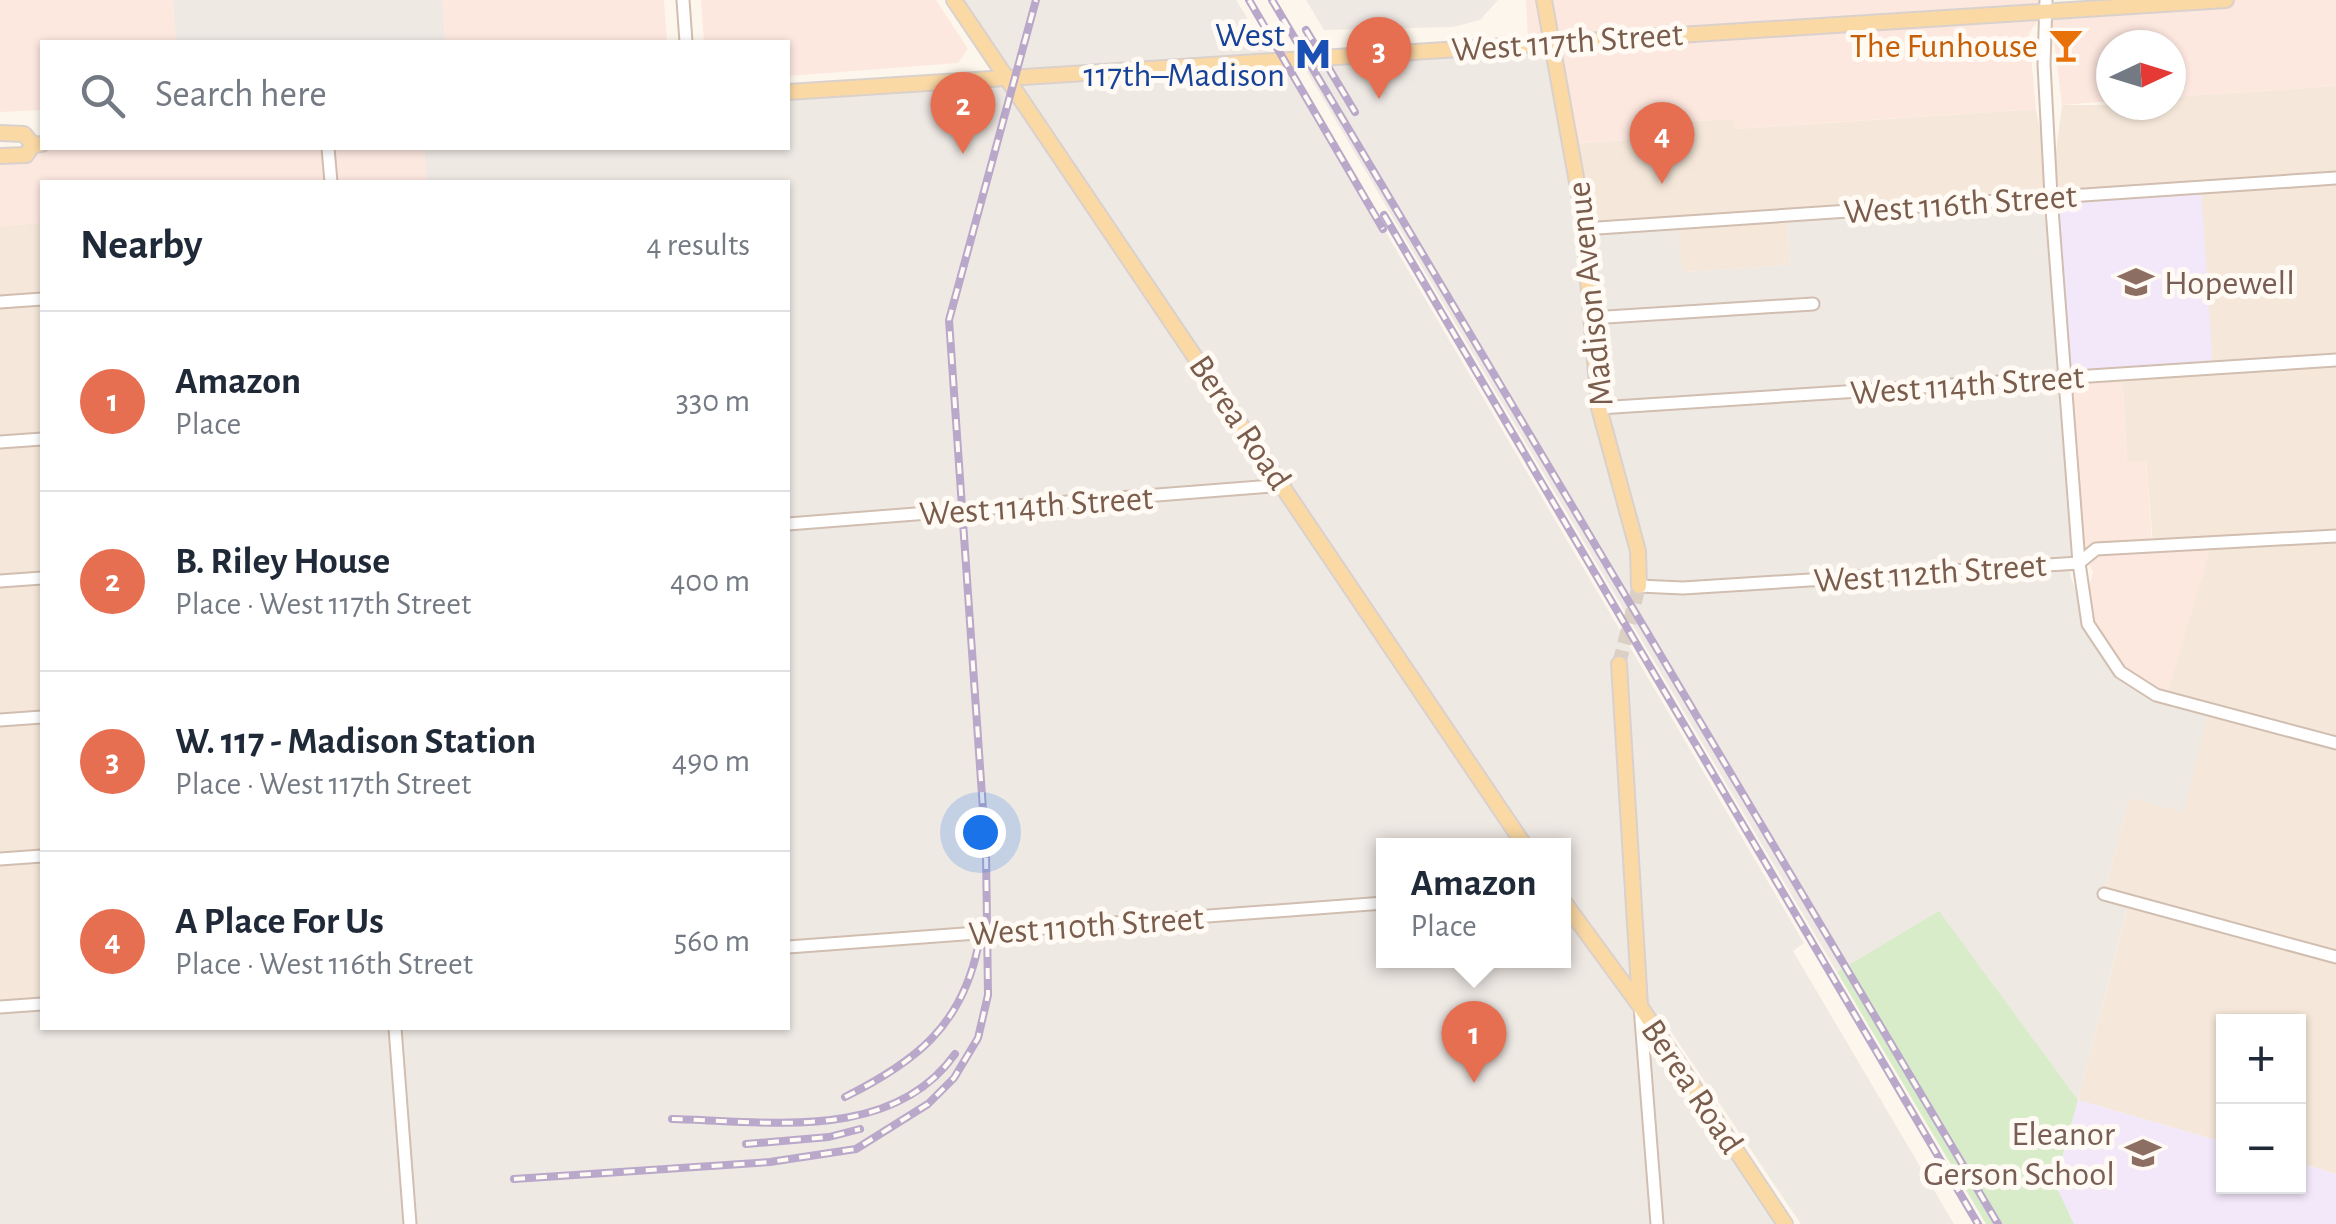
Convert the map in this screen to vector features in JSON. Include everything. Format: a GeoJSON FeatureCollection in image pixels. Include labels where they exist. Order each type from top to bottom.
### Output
{"type":"FeatureCollection","features":[{"type":"Feature","properties":{"kind":"main road","name":"Berea Road"},"geometry":{"type":"LineString","coordinates":[[954,0],[1521,838]]}},
{"type":"Feature","properties":{"kind":"main road","name":"Madison Avenue"},"geometry":{"type":"LineString","coordinates":[[1544,0],[1584,229],[1598,408],[1638,552],[1639,586]]}},
{"type":"Feature","properties":{"kind":"main road","name":"West 117th Street"},"geometry":{"type":"LineString","coordinates":[[790,92],[2046,6],[2226,0]]}},
{"type":"Feature","properties":{"kind":"main road"},"geometry":{"type":"LineString","coordinates":[[0,132],[24,134],[38,144],[26,155],[0,156]]}},
{"type":"Feature","properties":{"kind":"main road"},"geometry":{"type":"LineString","coordinates":[[1620,664],[1640,1006]]}},
{"type":"Feature","properties":{"kind":"main road","name":"Berea Road"},"geometry":{"type":"LineString","coordinates":[[1571,912],[1640,1006],[1785,1224]]}},
{"type":"Feature","properties":{"kind":"street"},"geometry":{"type":"LineString","coordinates":[[683,0],[686,40]]}},
{"type":"Feature","properties":{"kind":"street"},"geometry":{"type":"LineString","coordinates":[[2046,6],[2051,196],[2083,608],[2094,640],[2120,672],[2156,695],[2336,743]]}},
{"type":"Feature","properties":{"kind":"street"},"geometry":{"type":"LineString","coordinates":[[328,150],[331,180]]}},
{"type":"Feature","properties":{"kind":"street","name":"West 116th Street"},"geometry":{"type":"LineString","coordinates":[[1584,229],[2336,178]]}},
{"type":"Feature","properties":{"kind":"street"},"geometry":{"type":"LineString","coordinates":[[0,302],[40,299]]}},
{"type":"Feature","properties":{"kind":"street"},"geometry":{"type":"LineString","coordinates":[[1590,318],[1814,304]]}},
{"type":"Feature","properties":{"kind":"street","name":"West 114th Street"},"geometry":{"type":"LineString","coordinates":[[1598,408],[2336,360]]}},
{"type":"Feature","properties":{"kind":"street"},"geometry":{"type":"LineString","coordinates":[[0,442],[40,439]]}},
{"type":"Feature","properties":{"kind":"street","name":"West 114th Street"},"geometry":{"type":"LineString","coordinates":[[790,524],[1284,485]]}},
{"type":"Feature","properties":{"kind":"street","name":"West 112th Street"},"geometry":{"type":"LineString","coordinates":[[1639,586],[1684,588],[2079,563],[2096,549],[2336,536]]}},
{"type":"Feature","properties":{"kind":"street"},"geometry":{"type":"LineString","coordinates":[[0,580],[40,578]]}},
{"type":"Feature","properties":{"kind":"street"},"geometry":{"type":"LineString","coordinates":[[0,720],[40,717]]}},
{"type":"Feature","properties":{"kind":"street"},"geometry":{"type":"LineString","coordinates":[[0,859],[40,856]]}},
{"type":"Feature","properties":{"kind":"street"},"geometry":{"type":"LineString","coordinates":[[2104,894],[2336,957]]}},
{"type":"Feature","properties":{"kind":"street","name":"West 110th Street"},"geometry":{"type":"LineString","coordinates":[[790,948],[1376,904]]}},
{"type":"Feature","properties":{"kind":"street"},"geometry":{"type":"LineString","coordinates":[[0,1007],[40,1004]]}},
{"type":"Feature","properties":{"kind":"street"},"geometry":{"type":"LineString","coordinates":[[1640,1006],[1657,1224]]}},
{"type":"Feature","properties":{"kind":"street"},"geometry":{"type":"LineString","coordinates":[[395,1030],[410,1224]]}},
{"type":"Feature","properties":{"kind":"shaded area"},"geometry":{"type":"Polygon","coordinates":[[[0,0],[173,0],[176,40],[40,40],[40,110],[0,112],[0,0]]]}},
{"type":"Feature","properties":{"kind":"shaded area"},"geometry":{"type":"Polygon","coordinates":[[[173,0],[442,0],[445,40],[176,40],[173,0]]]}},
{"type":"Feature","properties":{"kind":"shaded area"},"geometry":{"type":"Polygon","coordinates":[[[442,0],[664,0],[667,40],[444,40],[442,0]]]}},
{"type":"Feature","properties":{"kind":"shaded area"},"geometry":{"type":"Polygon","coordinates":[[[701,0],[936,0],[968,49],[958,63],[790,76],[790,40],[704,40],[701,0]]]}},
{"type":"Feature","properties":{"kind":"shaded area"},"geometry":{"type":"Polygon","coordinates":[[[963,0],[1236,0],[1271,56],[1005,72],[963,0]]]}},
{"type":"Feature","properties":{"kind":"shaded area"},"geometry":{"type":"Polygon","coordinates":[[[1306,0],[1498,0],[1480,20],[1453,27],[1324,30],[1306,0]]]}},
{"type":"Feature","properties":{"kind":"shaded area"},"geometry":{"type":"Polygon","coordinates":[[[1526,0],[2039,0],[2040,10],[2226,0],[2336,0],[2336,86],[2186,96],[2186,30],[2096,30],[2096,102],[2062,105],[2053,32],[2045,12],[2029,33],[2036,109],[1734,129],[1733,119],[1642,124],[1643,139],[1571,144],[1528,41],[1526,0]]]}},
{"type":"Feature","properties":{"kind":"shaded area"},"geometry":{"type":"Polygon","coordinates":[[[1552,42],[1583,229],[1678,222],[1682,272],[1790,265],[1787,215],[2051,196],[2077,542],[2070,575],[2094,640],[2137,685],[2209,709],[2184,812],[2129,798],[2104,894],[2129,901],[2078,1100],[1939,912],[1837,972],[1299,58],[1552,42]]]}},
{"type":"Feature","properties":{"kind":"shaded area"},"geometry":{"type":"Polygon","coordinates":[[[1284,59],[1804,943],[1793,951],[1954,1224],[1801,1224],[1670,1030],[1661,1036],[1785,1224],[0,1224],[0,1007],[40,1004],[40,1030],[790,1030],[790,180],[427,180],[424,150],[790,150],[790,92],[1284,59]]]}},
{"type":"Feature","properties":{"kind":"shaded area"},"geometry":{"type":"Polygon","coordinates":[[[2336,86],[2336,1174],[2306,1165],[2306,1014],[2216,1014],[2216,1140],[2078,1100],[2129,902],[2104,894],[2129,798],[2166,698],[2146,462],[2127,462],[2122,374],[1787,216],[1790,265],[1682,272],[1583,229],[1571,144],[1642,139],[1642,124],[1733,119],[1735,129],[2036,109],[2051,191],[2062,105],[2096,105],[2096,120],[2186,120],[2186,96],[2336,86]]]}},
{"type":"Feature","properties":{"kind":"shaded area"},"geometry":{"type":"Polygon","coordinates":[[[40,148],[424,150],[427,180],[40,180],[40,223],[0,226],[0,156],[40,148]]]}},
{"type":"Feature","properties":{"kind":"shaded area"},"geometry":{"type":"Polygon","coordinates":[[[2201,187],[2213,368],[2065,377],[2051,196],[2201,187]]]}},
{"type":"Feature","properties":{"kind":"shaded area"},"geometry":{"type":"Polygon","coordinates":[[[40,223],[40,1004],[0,1007],[0,226],[40,223]]]}},
{"type":"Feature","properties":{"kind":"shaded area"},"geometry":{"type":"Polygon","coordinates":[[[2122,374],[2127,462],[2146,461],[2152,545],[2212,543],[2166,698],[2120,672],[2083,608],[2093,572],[2077,542],[2065,377],[2122,374]]]}},
{"type":"Feature","properties":{"kind":"shaded area","name":"Eleanor Gerson School"},"geometry":{"type":"Polygon","coordinates":[[[2078,1100],[2216,1140],[2216,1194],[2306,1194],[2306,1165],[2336,1174],[2336,1224],[2074,1224],[2055,1185],[2078,1100]]]}},
{"type":"Feature","properties":{"kind":"green space"},"geometry":{"type":"Polygon","coordinates":[[[1939,911],[2078,1100],[2055,1184],[2074,1224],[1986,1224],[1837,972],[1939,911]]]}},
{"type":"Feature","properties":{"kind":"tunnel"},"geometry":{"type":"LineString","coordinates":[[1619,664],[1639,586]]}},
{"type":"Feature","properties":{"kind":"railway"},"geometry":{"type":"LineString","coordinates":[[514,1179],[770,1162],[856,1149],[928,1104],[954,1078],[978,1038],[988,995],[986,853],[949,320],[1036,0]]}},
{"type":"Feature","properties":{"kind":"railway"},"geometry":{"type":"LineString","coordinates":[[1249,0],[1383,229]]}},
{"type":"Feature","properties":{"kind":"railway"},"geometry":{"type":"LineString","coordinates":[[1272,0],[1998,1224]]}},
{"type":"Feature","properties":{"kind":"railway"},"geometry":{"type":"LineString","coordinates":[[1306,30],[1355,112]]}},
{"type":"Feature","properties":{"kind":"railway"},"geometry":{"type":"LineString","coordinates":[[1384,215],[1978,1224]]}},
{"type":"Feature","properties":{"kind":"railway"},"geometry":{"type":"LineString","coordinates":[[845,1097],[893,1070],[931,1039],[960,999],[978,947]]}},
{"type":"Feature","properties":{"kind":"railway"},"geometry":{"type":"LineString","coordinates":[[672,1119],[786,1123],[863,1114],[897,1102],[929,1082],[955,1054]]}},
{"type":"Feature","properties":{"kind":"railway"},"geometry":{"type":"LineString","coordinates":[[746,1144],[829,1137],[860,1129]]}},
{"type":"Feature","properties":{"kind":"place","name":"The Funhouse"},"geometry":{"type":"Point","coordinates":[2066,45]}},
{"type":"Feature","properties":{"kind":"place","name":"West 117th–Madison"},"geometry":{"type":"Point","coordinates":[1313,54]}},
{"type":"Feature","properties":{"kind":"place","name":"W. 117 - Madison Station"},"geometry":{"type":"Point","coordinates":[1379,99]}},
{"type":"Feature","properties":{"kind":"place","name":"B. Riley House"},"geometry":{"type":"Point","coordinates":[963,154]}},
{"type":"Feature","properties":{"kind":"place","name":"A Place For Us"},"geometry":{"type":"Point","coordinates":[1662,184]}},
{"type":"Feature","properties":{"kind":"place","name":"Hopewell"},"geometry":{"type":"Point","coordinates":[2136,282]}},
{"type":"Feature","properties":{"kind":"place","name":"Amazon"},"geometry":{"type":"Point","coordinates":[1474,1083]}},
{"type":"Feature","properties":{"kind":"place","name":"Eleanor Gerson School"},"geometry":{"type":"Point","coordinates":[2143,1153]}}]}
